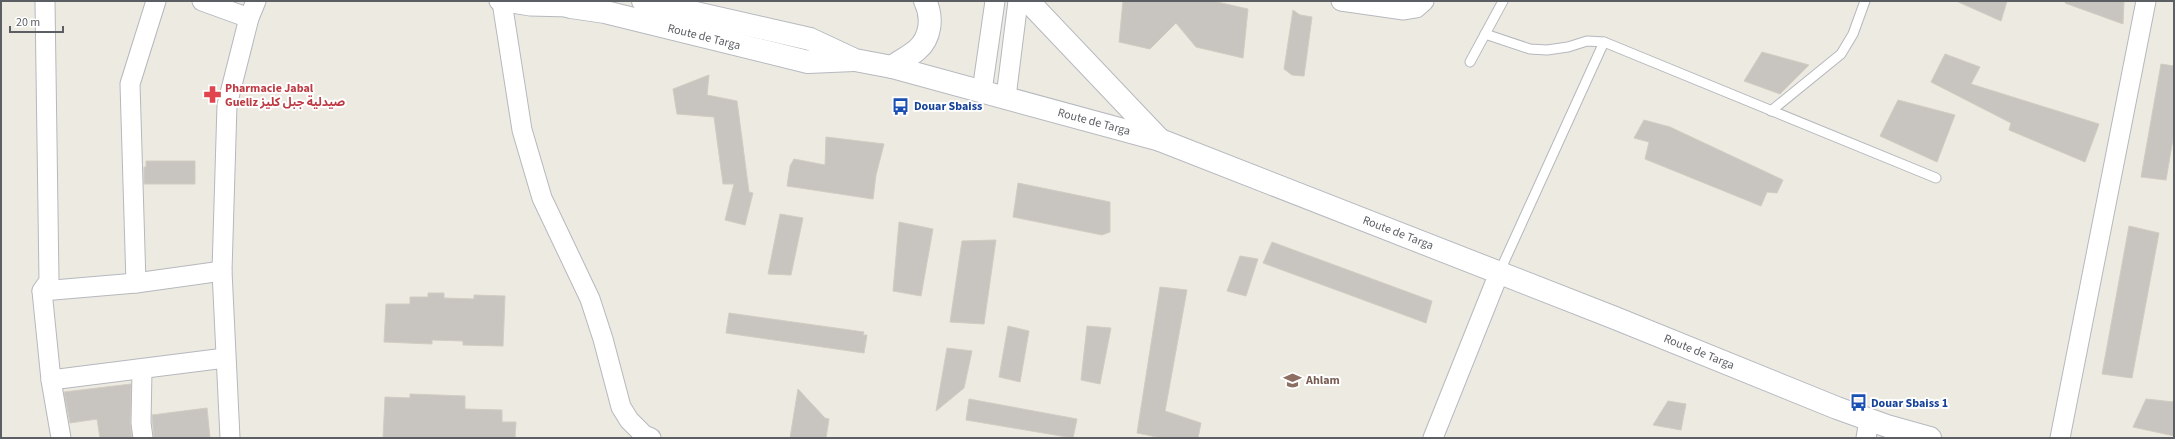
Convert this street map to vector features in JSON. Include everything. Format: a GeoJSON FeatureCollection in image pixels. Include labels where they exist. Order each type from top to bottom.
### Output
{"type":"FeatureCollection","features":[{"type":"Feature","properties":{"kind":"main road","name":"Route de Targa"},"geometry":{"type":"LineString","coordinates":[[643,1],[810,39],[855,60]]}},
{"type":"Feature","properties":{"kind":"main road"},"geometry":{"type":"LineString","coordinates":[[892,67],[917,50],[927,35],[930,15],[925,1]]}},
{"type":"Feature","properties":{"kind":"main road"},"geometry":{"type":"LineString","coordinates":[[1028,1],[1160,140]]}},
{"type":"Feature","properties":{"kind":"main road","name":"Route de Targa"},"geometry":{"type":"LineString","coordinates":[[562,4],[605,12],[808,62],[855,60],[892,67],[1160,140],[1499,273],[1868,429],[1930,438]]}},
{"type":"Feature","properties":{"kind":"street"},"geometry":{"type":"LineString","coordinates":[[45,1],[49,281],[42,291],[51,380],[61,438]]}},
{"type":"Feature","properties":{"kind":"street"},"geometry":{"type":"LineString","coordinates":[[136,283],[130,84],[156,1]]}},
{"type":"Feature","properties":{"kind":"street"},"geometry":{"type":"LineString","coordinates":[[202,1],[252,9],[227,105],[222,271],[230,438]]}},
{"type":"Feature","properties":{"kind":"street"},"geometry":{"type":"LineString","coordinates":[[562,4],[530,6],[500,1],[522,130],[542,198],[590,299],[621,407],[629,420],[644,435],[650,438]]}},
{"type":"Feature","properties":{"kind":"street"},"geometry":{"type":"LineString","coordinates":[[982,92],[995,1]]}},
{"type":"Feature","properties":{"kind":"street"},"geometry":{"type":"LineString","coordinates":[[1006,97],[1018,1]]}},
{"type":"Feature","properties":{"kind":"street"},"geometry":{"type":"LineString","coordinates":[[1341,1],[1404,10],[1416,8],[1424,1]]}},
{"type":"Feature","properties":{"kind":"street"},"geometry":{"type":"LineString","coordinates":[[2060,438],[2146,1]]}},
{"type":"Feature","properties":{"kind":"street"},"geometry":{"type":"LineString","coordinates":[[42,291],[136,283],[222,271]]}},
{"type":"Feature","properties":{"kind":"street"},"geometry":{"type":"LineString","coordinates":[[1433,438],[1499,273]]}},
{"type":"Feature","properties":{"kind":"street"},"geometry":{"type":"LineString","coordinates":[[51,380],[142,370],[225,358]]}},
{"type":"Feature","properties":{"kind":"street"},"geometry":{"type":"LineString","coordinates":[[142,370],[141,423],[143,438]]}},
{"type":"Feature","properties":{"kind":"lane"},"geometry":{"type":"LineString","coordinates":[[1470,62],[1503,1]]}},
{"type":"Feature","properties":{"kind":"lane"},"geometry":{"type":"LineString","coordinates":[[1771,111],[1841,54],[1853,34],[1864,1]]}},
{"type":"Feature","properties":{"kind":"lane"},"geometry":{"type":"LineString","coordinates":[[1485,34],[1530,49],[1547,50],[1568,47],[1587,41],[1604,42],[1936,178]]}},
{"type":"Feature","properties":{"kind":"lane"},"geometry":{"type":"LineString","coordinates":[[1499,273],[1604,42]]}},
{"type":"Feature","properties":{"kind":"building"},"geometry":{"type":"Polygon","coordinates":[[[1123,1],[1213,1],[1248,9],[1243,58],[1196,47],[1176,23],[1150,49],[1119,42],[1123,1]]]}},
{"type":"Feature","properties":{"kind":"building"},"geometry":{"type":"Polygon","coordinates":[[[1956,1],[2007,1],[2001,21],[1956,1]]]}},
{"type":"Feature","properties":{"kind":"building"},"geometry":{"type":"Polygon","coordinates":[[[2066,1],[2124,1],[2123,24],[2065,3],[2066,1]]]}},
{"type":"Feature","properties":{"kind":"building"},"geometry":{"type":"Polygon","coordinates":[[[1293,10],[1300,15],[1312,17],[1304,76],[1292,75],[1284,69],[1293,10]]]}},
{"type":"Feature","properties":{"kind":"building"},"geometry":{"type":"Polygon","coordinates":[[[1762,52],[1809,65],[1780,94],[1744,81],[1762,52]]]}},
{"type":"Feature","properties":{"kind":"building"},"geometry":{"type":"Polygon","coordinates":[[[1945,54],[1980,67],[1971,84],[2099,124],[2085,162],[2009,130],[2011,123],[1931,82],[1945,54]]]}},
{"type":"Feature","properties":{"kind":"building"},"geometry":{"type":"Polygon","coordinates":[[[2161,64],[2174,66],[2174,133],[2166,180],[2141,177],[2161,64]]]}},
{"type":"Feature","properties":{"kind":"building"},"geometry":{"type":"Polygon","coordinates":[[[709,75],[707,95],[737,101],[749,192],[753,193],[745,225],[725,220],[734,184],[723,184],[714,117],[677,114],[673,89],[709,75]]]}},
{"type":"Feature","properties":{"kind":"building"},"geometry":{"type":"Polygon","coordinates":[[[1898,100],[1955,115],[1937,162],[1880,136],[1898,100]]]}},
{"type":"Feature","properties":{"kind":"building"},"geometry":{"type":"Polygon","coordinates":[[[1644,120],[1670,127],[1783,180],[1777,193],[1767,192],[1761,206],[1645,159],[1649,142],[1634,138],[1644,120]]]}},
{"type":"Feature","properties":{"kind":"building"},"geometry":{"type":"Polygon","coordinates":[[[826,137],[884,144],[876,175],[873,199],[787,186],[790,166],[794,159],[825,165],[826,137]]]}},
{"type":"Feature","properties":{"kind":"building"},"geometry":{"type":"Polygon","coordinates":[[[146,161],[195,161],[195,184],[144,184],[144,167],[146,167],[146,161]]]}},
{"type":"Feature","properties":{"kind":"building"},"geometry":{"type":"Polygon","coordinates":[[[1018,183],[1110,202],[1110,232],[1102,235],[1013,217],[1018,183]]]}},
{"type":"Feature","properties":{"kind":"building"},"geometry":{"type":"Polygon","coordinates":[[[780,214],[803,218],[791,275],[768,274],[780,214]]]}},
{"type":"Feature","properties":{"kind":"building"},"geometry":{"type":"Polygon","coordinates":[[[899,222],[933,229],[921,296],[893,291],[899,222]]]}},
{"type":"Feature","properties":{"kind":"building"},"geometry":{"type":"Polygon","coordinates":[[[2129,226],[2159,233],[2132,378],[2102,374],[2129,226]]]}},
{"type":"Feature","properties":{"kind":"building"},"geometry":{"type":"Polygon","coordinates":[[[996,240],[984,324],[950,322],[962,241],[996,240]]]}},
{"type":"Feature","properties":{"kind":"building"},"geometry":{"type":"Polygon","coordinates":[[[1272,242],[1432,301],[1426,323],[1263,263],[1272,242]]]}},
{"type":"Feature","properties":{"kind":"building"},"geometry":{"type":"Polygon","coordinates":[[[1240,256],[1258,259],[1246,296],[1227,291],[1240,256]]]}},
{"type":"Feature","properties":{"kind":"building"},"geometry":{"type":"Polygon","coordinates":[[[1160,287],[1187,290],[1165,411],[1201,423],[1198,438],[1162,438],[1137,433],[1160,287]]]}},
{"type":"Feature","properties":{"kind":"building"},"geometry":{"type":"Polygon","coordinates":[[[428,293],[444,293],[444,298],[474,299],[474,295],[505,296],[503,346],[463,345],[463,341],[432,340],[432,344],[384,342],[386,304],[410,304],[410,297],[428,297],[428,293]]]}},
{"type":"Feature","properties":{"kind":"building"},"geometry":{"type":"Polygon","coordinates":[[[729,313],[864,332],[863,335],[867,335],[864,353],[726,333],[729,313]]]}},
{"type":"Feature","properties":{"kind":"building"},"geometry":{"type":"Polygon","coordinates":[[[1008,326],[1029,331],[1020,382],[999,377],[1008,326]]]}},
{"type":"Feature","properties":{"kind":"building"},"geometry":{"type":"Polygon","coordinates":[[[1087,326],[1111,328],[1100,384],[1081,380],[1087,326]]]}},
{"type":"Feature","properties":{"kind":"building"},"geometry":{"type":"Polygon","coordinates":[[[947,348],[972,351],[964,388],[936,411],[947,348]]]}},
{"type":"Feature","properties":{"kind":"building"},"geometry":{"type":"Polygon","coordinates":[[[131,384],[130,423],[132,438],[100,438],[97,419],[70,423],[64,392],[131,384]]]}},
{"type":"Feature","properties":{"kind":"building"},"geometry":{"type":"Polygon","coordinates":[[[798,389],[825,418],[829,419],[826,438],[790,438],[798,389]]]}},
{"type":"Feature","properties":{"kind":"building"},"geometry":{"type":"Polygon","coordinates":[[[410,394],[465,396],[465,409],[502,410],[502,422],[516,422],[515,438],[383,438],[385,397],[410,398],[410,394]]]}},
{"type":"Feature","properties":{"kind":"building"},"geometry":{"type":"Polygon","coordinates":[[[969,399],[1077,419],[1073,438],[966,420],[969,399]]]}},
{"type":"Feature","properties":{"kind":"building"},"geometry":{"type":"Polygon","coordinates":[[[2146,399],[2174,402],[2174,436],[2133,427],[2146,399]]]}},
{"type":"Feature","properties":{"kind":"building"},"geometry":{"type":"Polygon","coordinates":[[[1668,401],[1686,404],[1681,430],[1653,425],[1668,401]]]}},
{"type":"Feature","properties":{"kind":"building"},"geometry":{"type":"Polygon","coordinates":[[[207,408],[210,438],[154,438],[152,415],[207,408]]]}},
{"type":"Feature","properties":{"kind":"place","name":"Pharmacie Jabal Gueliz صيدلية جبل كليز"},"geometry":{"type":"Point","coordinates":[212,95]}},
{"type":"Feature","properties":{"kind":"place","name":"Douar Sbaiss"},"geometry":{"type":"Point","coordinates":[901,106]}},
{"type":"Feature","properties":{"kind":"place","name":"Ahlam"},"geometry":{"type":"Point","coordinates":[1293,380]}},
{"type":"Feature","properties":{"kind":"place","name":"Douar Sbaiss 1"},"geometry":{"type":"Point","coordinates":[1858,403]}}]}
